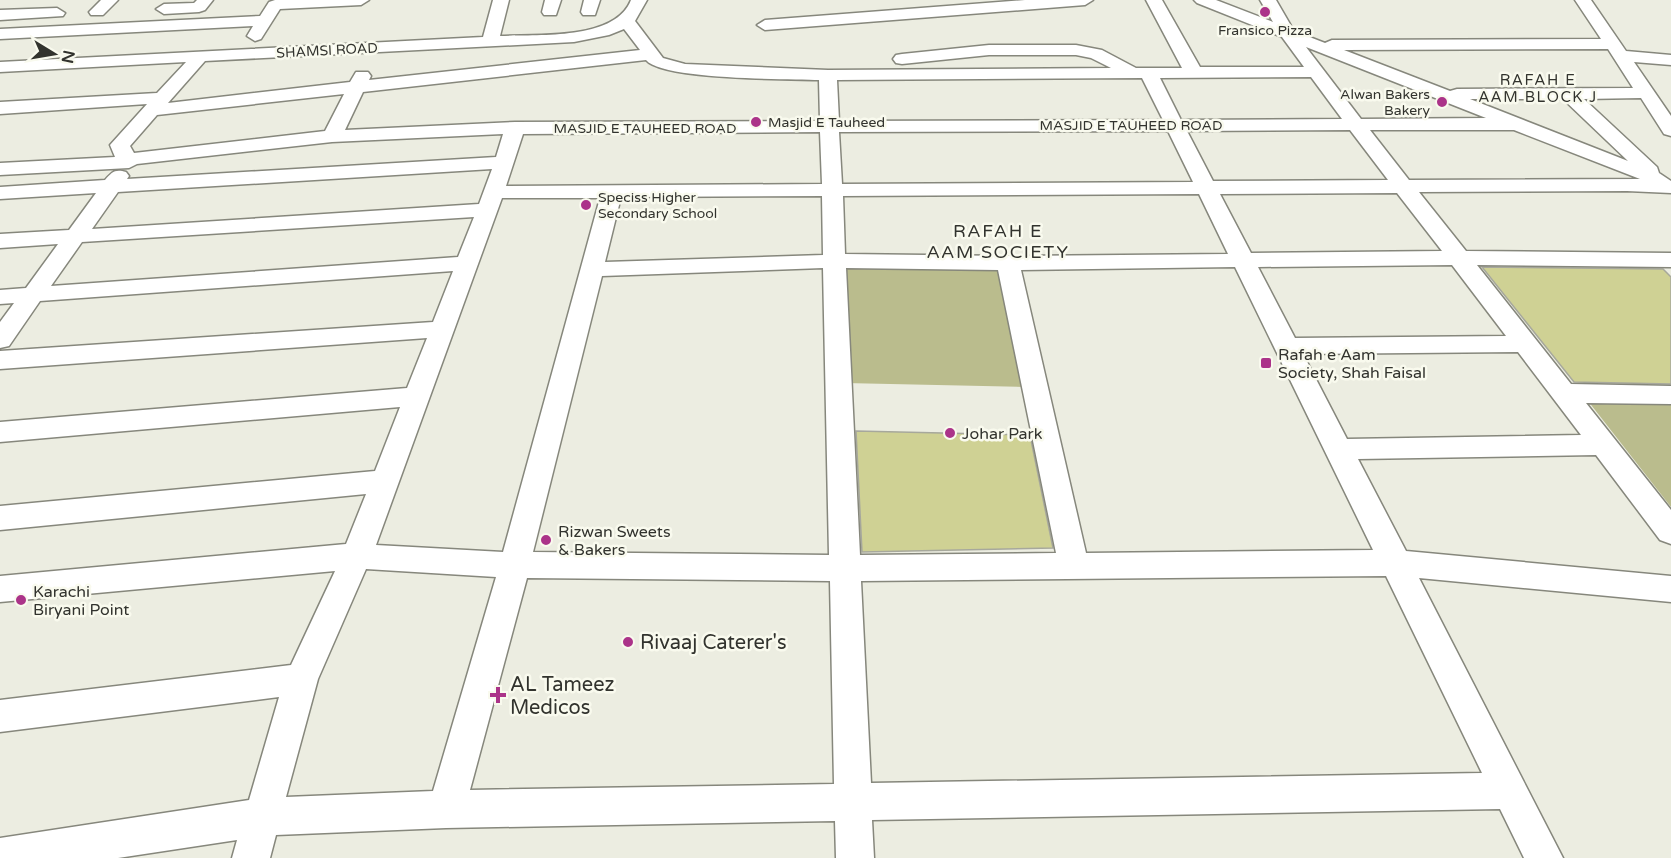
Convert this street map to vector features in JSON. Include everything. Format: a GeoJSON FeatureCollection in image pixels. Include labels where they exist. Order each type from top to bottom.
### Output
{"type":"FeatureCollection","features":[{"type":"Feature","properties":{"kind":"street"},"geometry":{"type":"LineString","coordinates":[[253,6],[362,0]]}},
{"type":"Feature","properties":{"kind":"street"},"geometry":{"type":"LineString","coordinates":[[490,42],[501,0]]}},
{"type":"Feature","properties":{"kind":"street"},"geometry":{"type":"LineString","coordinates":[[639,0],[627,22],[657,62],[685,69],[828,75],[1316,72]]}},
{"type":"Feature","properties":{"kind":"street"},"geometry":{"type":"LineString","coordinates":[[765,25],[968,15],[1085,0]]}},
{"type":"Feature","properties":{"kind":"street"},"geometry":{"type":"LineString","coordinates":[[1154,0],[1194,73]]}},
{"type":"Feature","properties":{"kind":"street"},"geometry":{"type":"LineString","coordinates":[[1202,0],[1221,4],[1288,34],[1667,184]]}},
{"type":"Feature","properties":{"kind":"street"},"geometry":{"type":"LineString","coordinates":[[1268,0],[1288,34],[1355,124],[1671,532]]}},
{"type":"Feature","properties":{"kind":"street"},"geometry":{"type":"LineString","coordinates":[[1584,0],[1671,130]]}},
{"type":"Feature","properties":{"kind":"street"},"geometry":{"type":"LineString","coordinates":[[154,9],[202,4],[221,7]]}},
{"type":"Feature","properties":{"kind":"street"},"geometry":{"type":"LineString","coordinates":[[0,15],[86,12],[115,5]]}},
{"type":"Feature","properties":{"kind":"street"},"geometry":{"type":"LineString","coordinates":[[244,54],[275,5]]}},
{"type":"Feature","properties":{"kind":"street"},"geometry":{"type":"LineString","coordinates":[[968,15],[989,50]]}},
{"type":"Feature","properties":{"kind":"street"},"geometry":{"type":"LineString","coordinates":[[0,34],[265,21]]}},
{"type":"Feature","properties":{"kind":"street","name":"SHAMSI ROAD"},"geometry":{"type":"LineString","coordinates":[[0,67],[574,38],[605,32],[627,22]]}},
{"type":"Feature","properties":{"kind":"street"},"geometry":{"type":"LineString","coordinates":[[72,63],[104,29]]}},
{"type":"Feature","properties":{"kind":"street"},"geometry":{"type":"LineString","coordinates":[[1317,45],[1617,50],[1671,60]]}},
{"type":"Feature","properties":{"kind":"street"},"geometry":{"type":"LineString","coordinates":[[332,136],[375,47]]}},
{"type":"Feature","properties":{"kind":"street"},"geometry":{"type":"LineString","coordinates":[[765,73],[989,50],[1088,51],[1140,72],[1175,125],[1544,858]]}},
{"type":"Feature","properties":{"kind":"street"},"geometry":{"type":"LineString","coordinates":[[0,108],[158,104],[357,87],[651,54]]}},
{"type":"Feature","properties":{"kind":"street"},"geometry":{"type":"LineString","coordinates":[[0,340],[111,186],[126,155],[158,104],[200,57]]}},
{"type":"Feature","properties":{"kind":"street"},"geometry":{"type":"LineString","coordinates":[[9,89],[35,65]]}},
{"type":"Feature","properties":{"kind":"street"},"geometry":{"type":"LineString","coordinates":[[828,75],[855,858]]}},
{"type":"Feature","properties":{"kind":"street"},"geometry":{"type":"LineString","coordinates":[[1441,94],[1649,95],[1671,99]]}},
{"type":"Feature","properties":{"kind":"street"},"geometry":{"type":"LineString","coordinates":[[1568,94],[1667,184]]}},
{"type":"Feature","properties":{"kind":"street","name":"MASJID E TAUHEED ROAD"},"geometry":{"type":"LineString","coordinates":[[126,155],[332,136],[515,128],[1515,123]]}},
{"type":"Feature","properties":{"kind":"street"},"geometry":{"type":"LineString","coordinates":[[251,858],[301,679],[357,556],[491,201],[515,128]]}},
{"type":"Feature","properties":{"kind":"street"},"geometry":{"type":"LineString","coordinates":[[0,153],[126,155]]}},
{"type":"Feature","properties":{"kind":"street"},"geometry":{"type":"LineString","coordinates":[[0,169],[126,155]]}},
{"type":"Feature","properties":{"kind":"street"},"geometry":{"type":"LineString","coordinates":[[0,193],[504,162]]}},
{"type":"Feature","properties":{"kind":"street"},"geometry":{"type":"LineString","coordinates":[[0,241],[612,192],[1667,184]]}},
{"type":"Feature","properties":{"kind":"street"},"geometry":{"type":"LineString","coordinates":[[446,809],[515,565],[612,192]]}},
{"type":"Feature","properties":{"kind":"street"},"geometry":{"type":"LineString","coordinates":[[592,269],[835,261],[1008,263],[1460,258],[1671,260]]}},
{"type":"Feature","properties":{"kind":"street"},"geometry":{"type":"LineString","coordinates":[[0,297],[467,263]]}},
{"type":"Feature","properties":{"kind":"street"},"geometry":{"type":"LineString","coordinates":[[1008,263],[1073,564]]}},
{"type":"Feature","properties":{"kind":"street"},"geometry":{"type":"LineString","coordinates":[[0,360],[442,329]]}},
{"type":"Feature","properties":{"kind":"street"},"geometry":{"type":"LineString","coordinates":[[1285,346],[1525,344]]}},
{"type":"Feature","properties":{"kind":"street"},"geometry":{"type":"LineString","coordinates":[[1562,393],[1671,395]]}},
{"type":"Feature","properties":{"kind":"street"},"geometry":{"type":"LineString","coordinates":[[0,432],[417,396]]}},
{"type":"Feature","properties":{"kind":"street"},"geometry":{"type":"LineString","coordinates":[[1337,449],[1603,445]]}},
{"type":"Feature","properties":{"kind":"street"},"geometry":{"type":"LineString","coordinates":[[0,518],[385,481]]}},
{"type":"Feature","properties":{"kind":"street"},"geometry":{"type":"LineString","coordinates":[[0,589],[357,556],[515,565],[845,568],[1073,564],[1394,563],[1671,589]]}},
{"type":"Feature","properties":{"kind":"street"},"geometry":{"type":"LineString","coordinates":[[0,716],[301,679]]}},
{"type":"Feature","properties":{"kind":"street"},"geometry":{"type":"LineString","coordinates":[[0,857],[263,817],[446,809],[1510,791]]}},
{"type":"Feature","properties":{"kind":"green space"},"geometry":{"type":"Polygon","coordinates":[[[837,266],[1005,266],[1025,387],[844,383],[837,266]]]}},
{"type":"Feature","properties":{"kind":"green space"},"geometry":{"type":"Polygon","coordinates":[[[1581,392],[1671,396],[1671,507],[1581,392]]]}},
{"type":"Feature","properties":{"kind":"building"},"geometry":{"type":"Polygon","coordinates":[[[1482,267],[1663,269],[1671,277],[1671,384],[1574,382],[1482,267]]]}},
{"type":"Feature","properties":{"kind":"building"},"geometry":{"type":"Polygon","coordinates":[[[856,431],[1030,435],[1053,548],[862,552],[856,431]]]}},
{"type":"Feature","properties":{"kind":"place","name":"Fransico Pizza"},"geometry":{"type":"Point","coordinates":[1265,12]}},
{"type":"Feature","properties":{"kind":"place","name":"Alwan Bakers Bakery"},"geometry":{"type":"Point","coordinates":[1442,102]}},
{"type":"Feature","properties":{"kind":"place","name":"Masjid E Tauheed"},"geometry":{"type":"Point","coordinates":[756,122]}},
{"type":"Feature","properties":{"kind":"place","name":"Speciss Higher Secondary School"},"geometry":{"type":"Point","coordinates":[586,205]}},
{"type":"Feature","properties":{"kind":"place","name":"Rafah e Aam Society, Shah Faisal"},"geometry":{"type":"Point","coordinates":[1266,363]}},
{"type":"Feature","properties":{"kind":"place","name":"Johar Park"},"geometry":{"type":"Point","coordinates":[950,433]}},
{"type":"Feature","properties":{"kind":"place","name":"Rizwan Sweets & Bakers"},"geometry":{"type":"Point","coordinates":[546,540]}},
{"type":"Feature","properties":{"kind":"place","name":"Karachi Biryani Point"},"geometry":{"type":"Point","coordinates":[21,600]}},
{"type":"Feature","properties":{"kind":"place","name":"Rivaaj Caterer's"},"geometry":{"type":"Point","coordinates":[628,642]}},
{"type":"Feature","properties":{"kind":"place","name":"AL Tameez Medicos"},"geometry":{"type":"Point","coordinates":[498,695]}},
{"type":"Feature","properties":{"kind":"district","name":"RAFAH E AAM BLOCK J"},"geometry":{"type":"Point","coordinates":[1538,88]}},
{"type":"Feature","properties":{"kind":"district","name":"RAFAH E AAM SOCIETY"},"geometry":{"type":"Point","coordinates":[998,241]}}]}
